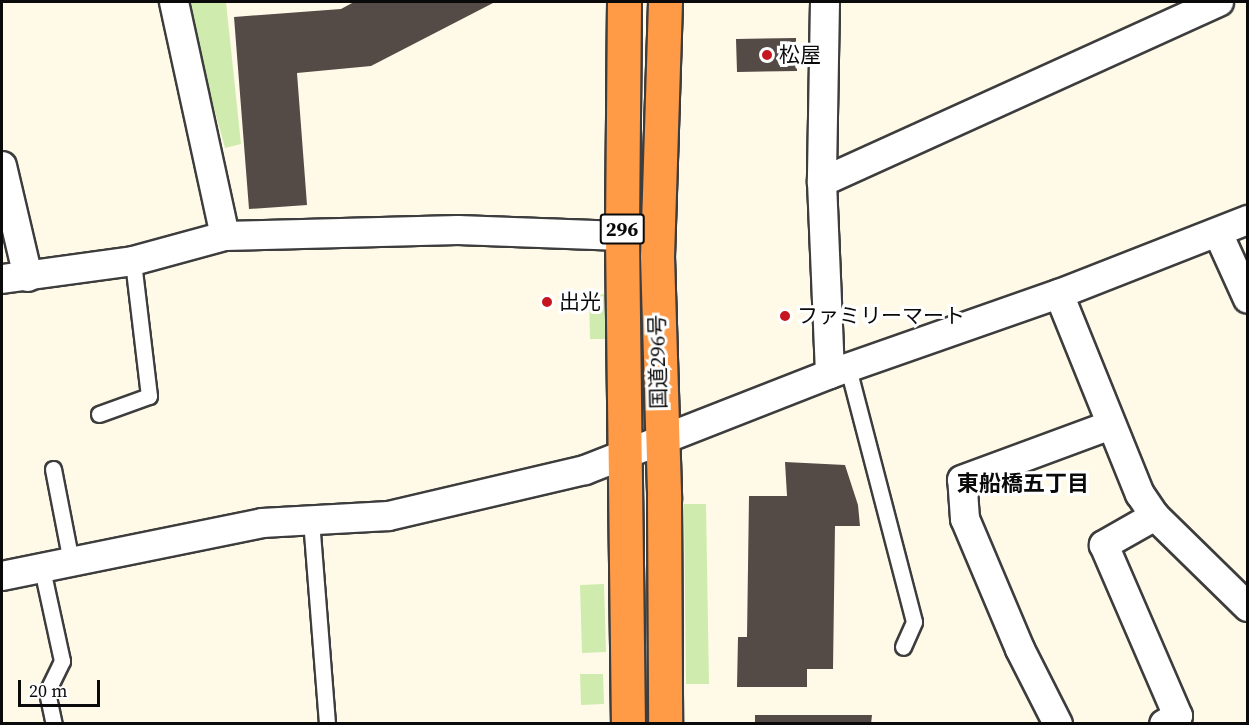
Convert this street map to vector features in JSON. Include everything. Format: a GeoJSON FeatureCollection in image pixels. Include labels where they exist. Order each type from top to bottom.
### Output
{"type":"FeatureCollection","features":[{"type":"Feature","properties":{"kind":"highway","name":"国道296号"},"geometry":{"type":"LineString","coordinates":[[624,2],[623,457],[628,723]]}},
{"type":"Feature","properties":{"kind":"highway","name":"国道296号"},"geometry":{"type":"LineString","coordinates":[[665,2],[657,256],[660,442],[664,499],[665,723]]}},
{"type":"Feature","properties":{"kind":"street"},"geometry":{"type":"LineString","coordinates":[[174,2],[225,236]]}},
{"type":"Feature","properties":{"kind":"street"},"geometry":{"type":"LineString","coordinates":[[825,2],[822,182],[839,371]]}},
{"type":"Feature","properties":{"kind":"street"},"geometry":{"type":"LineString","coordinates":[[822,182],[1219,2]]}},
{"type":"Feature","properties":{"kind":"street"},"geometry":{"type":"LineString","coordinates":[[2,166],[15,278],[133,261],[225,236],[458,230],[622,236]]}},
{"type":"Feature","properties":{"kind":"street"},"geometry":{"type":"LineString","coordinates":[[2,576],[262,523],[389,516],[566,475],[623,457],[839,371],[1059,294],[1248,220]]}},
{"type":"Feature","properties":{"kind":"street"},"geometry":{"type":"LineString","coordinates":[[1218,233],[1248,299]]}},
{"type":"Feature","properties":{"kind":"street"},"geometry":{"type":"LineString","coordinates":[[1059,294],[1140,494],[1155,516],[1248,607]]}},
{"type":"Feature","properties":{"kind":"street"},"geometry":{"type":"LineString","coordinates":[[1058,723],[1020,649],[965,519],[962,480],[1111,425]]}},
{"type":"Feature","properties":{"kind":"street"},"geometry":{"type":"LineString","coordinates":[[1155,516],[1104,545],[1178,716],[1164,723]]}},
{"type":"Feature","properties":{"kind":"lane"},"geometry":{"type":"LineString","coordinates":[[99,414],[149,396],[133,261]]}},
{"type":"Feature","properties":{"kind":"lane"},"geometry":{"type":"LineString","coordinates":[[839,371],[914,622],[903,647]]}},
{"type":"Feature","properties":{"kind":"lane"},"geometry":{"type":"LineString","coordinates":[[53,469],[71,562]]}},
{"type":"Feature","properties":{"kind":"lane"},"geometry":{"type":"LineString","coordinates":[[311,520],[327,723]]}},
{"type":"Feature","properties":{"kind":"lane"},"geometry":{"type":"LineString","coordinates":[[42,569],[62,661],[47,693],[54,723]]}},
{"type":"Feature","properties":{"kind":"green space"},"geometry":{"type":"Polygon","coordinates":[[[185,2],[226,2],[241,144],[225,148],[185,2]]]}},
{"type":"Feature","properties":{"kind":"green space"},"geometry":{"type":"Polygon","coordinates":[[[607,294],[608,339],[590,339],[589,295],[607,294]]]}},
{"type":"Feature","properties":{"kind":"green space"},"geometry":{"type":"Polygon","coordinates":[[[684,504],[706,504],[709,684],[686,684],[684,504]]]}},
{"type":"Feature","properties":{"kind":"green space"},"geometry":{"type":"Polygon","coordinates":[[[604,584],[606,652],[582,653],[580,585],[604,584]]]}},
{"type":"Feature","properties":{"kind":"green space"},"geometry":{"type":"Polygon","coordinates":[[[580,674],[603,674],[604,704],[581,705],[580,674]]]}},
{"type":"Feature","properties":{"kind":"building"},"geometry":{"type":"Polygon","coordinates":[[[354,2],[495,2],[371,66],[297,73],[307,205],[249,209],[234,17],[341,9],[354,2]]]}},
{"type":"Feature","properties":{"kind":"building","name":"松屋"},"geometry":{"type":"Polygon","coordinates":[[[796,38],[797,71],[737,72],[736,39],[796,38]]]}},
{"type":"Feature","properties":{"kind":"building"},"geometry":{"type":"Polygon","coordinates":[[[785,462],[845,465],[858,505],[860,526],[835,526],[833,669],[807,669],[807,687],[737,687],[738,637],[747,637],[749,496],[787,496],[785,462]]]}},
{"type":"Feature","properties":{"kind":"building"},"geometry":{"type":"Polygon","coordinates":[[[755,715],[872,715],[871,724],[755,724],[755,715]]]}},
{"type":"Feature","properties":{"kind":"place","name":"松屋"},"geometry":{"type":"Point","coordinates":[767,55]}},
{"type":"Feature","properties":{"kind":"place","name":"出光"},"geometry":{"type":"Point","coordinates":[547,302]}},
{"type":"Feature","properties":{"kind":"place","name":"ファミリーマート"},"geometry":{"type":"Point","coordinates":[785,316]}},
{"type":"Feature","properties":{"kind":"district","name":"東船橋五丁目"},"geometry":{"type":"Point","coordinates":[1023,484]}}]}
